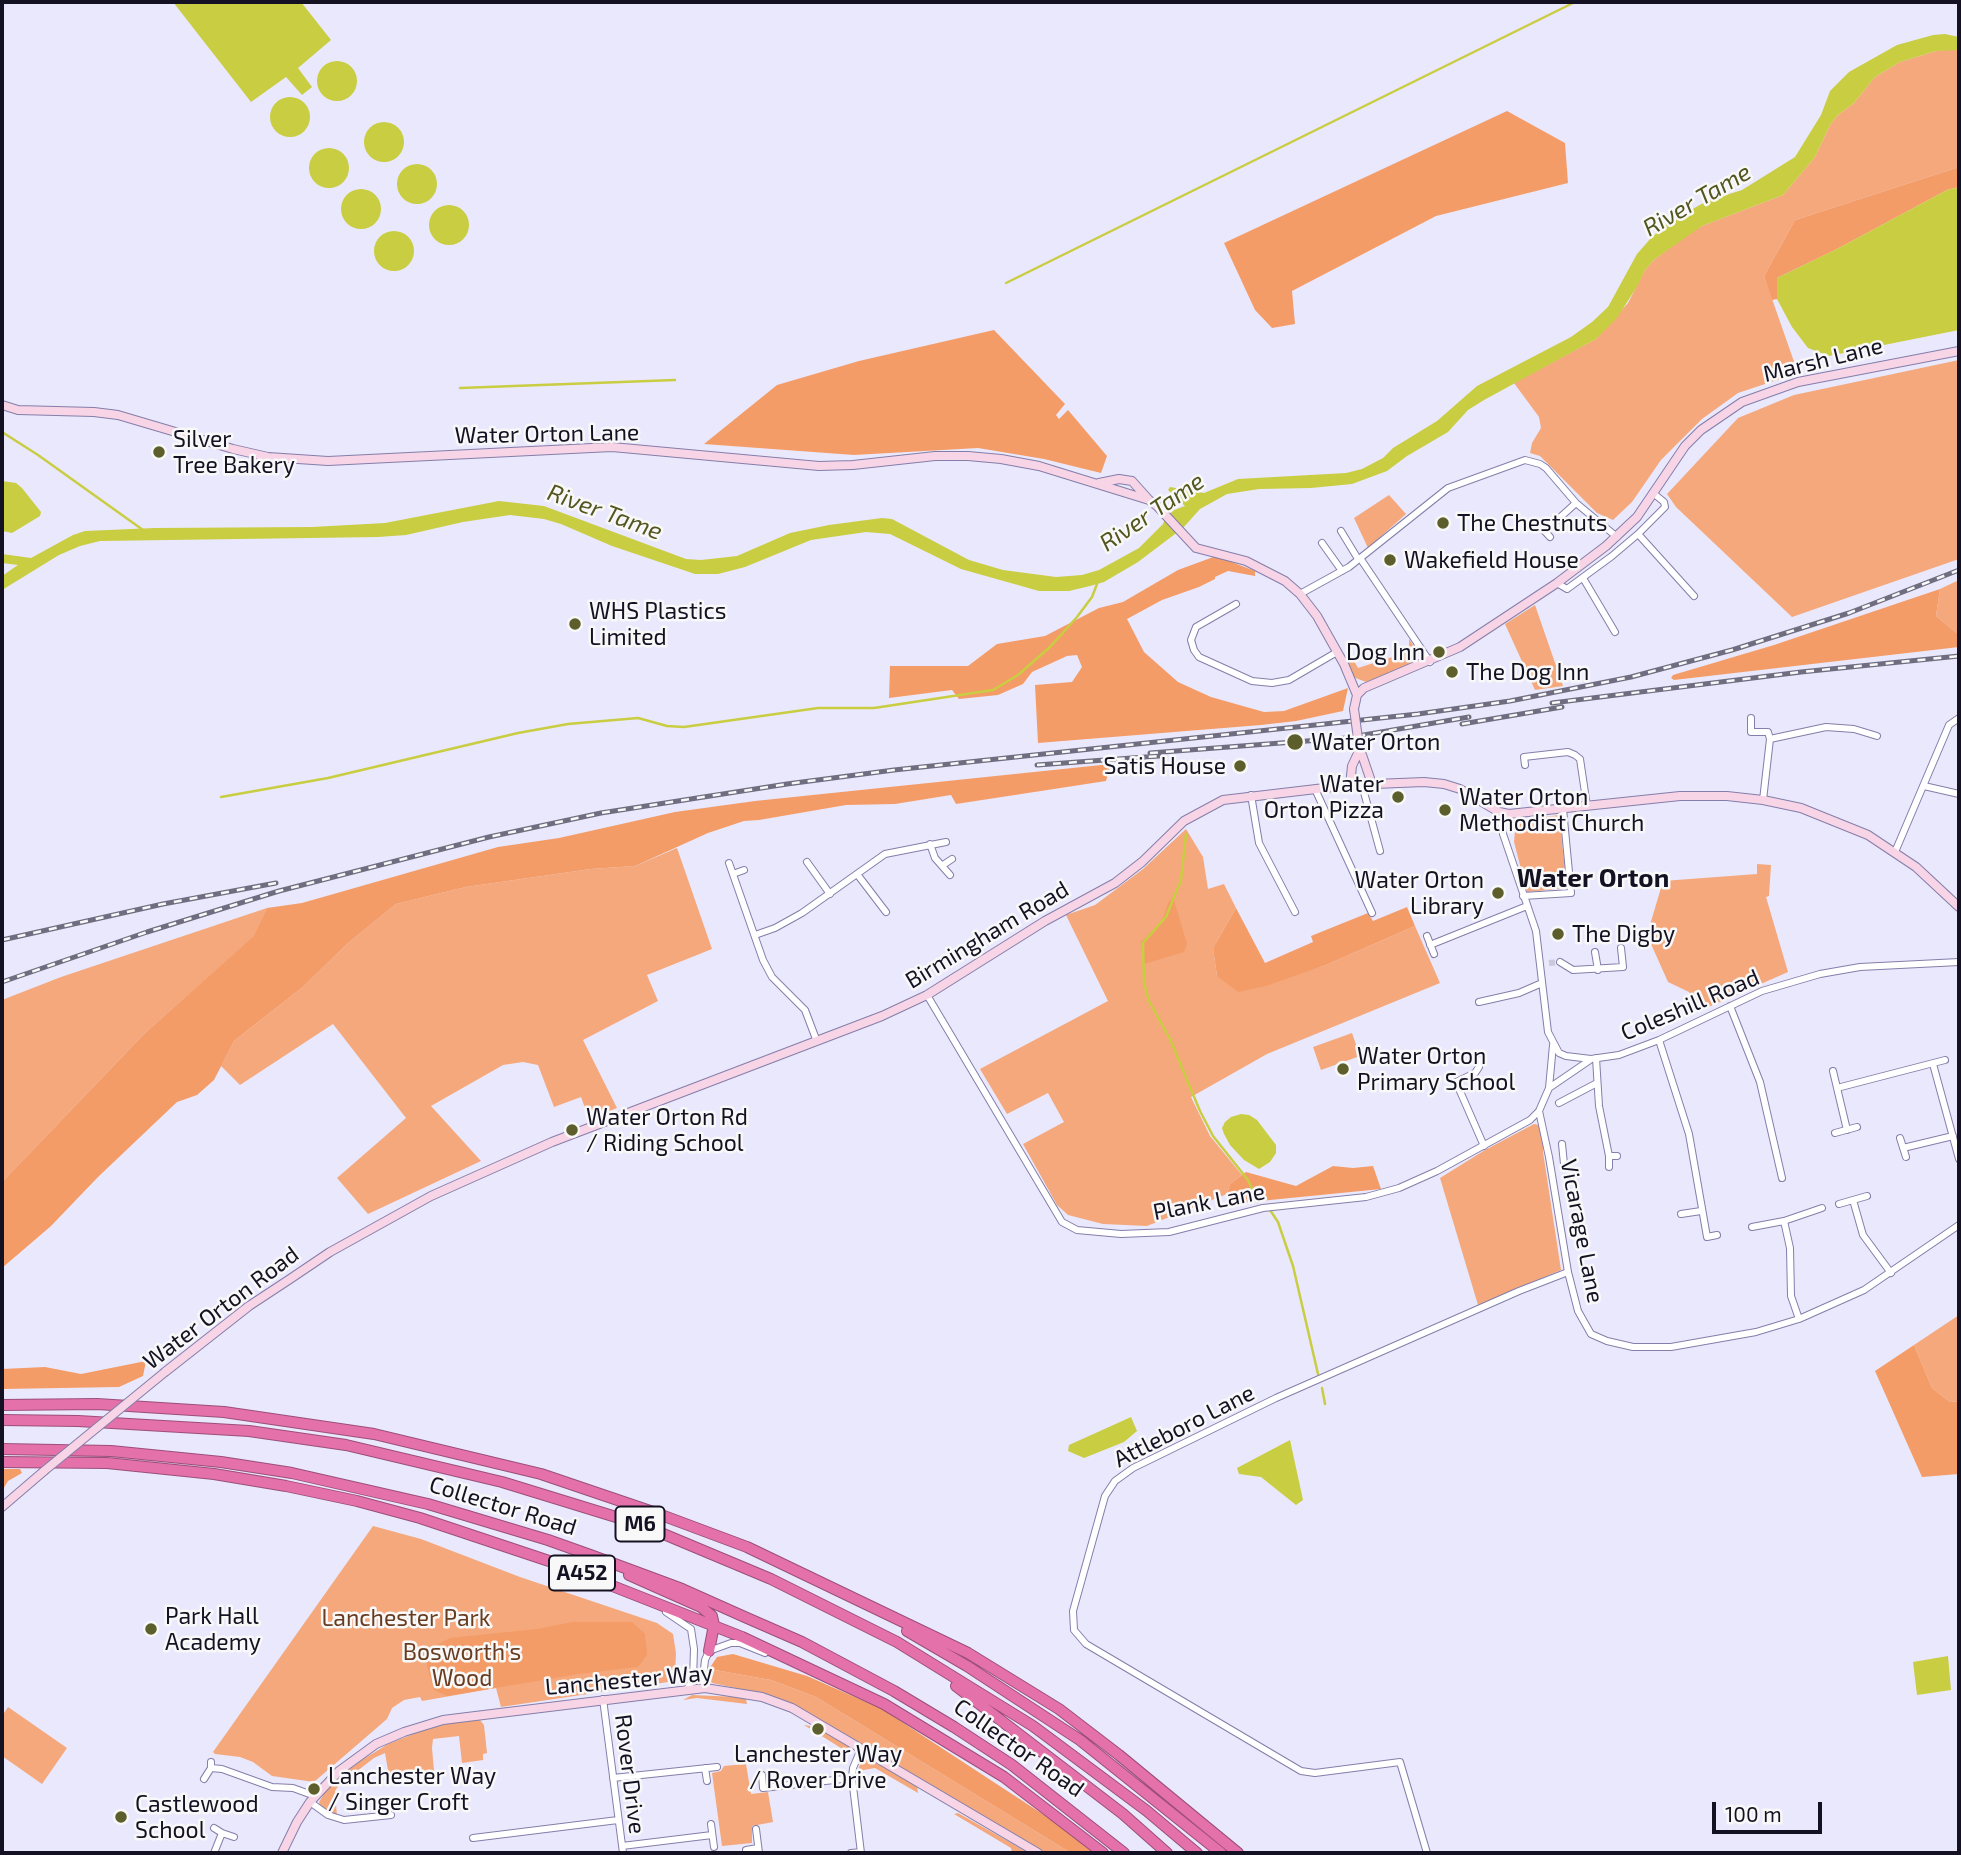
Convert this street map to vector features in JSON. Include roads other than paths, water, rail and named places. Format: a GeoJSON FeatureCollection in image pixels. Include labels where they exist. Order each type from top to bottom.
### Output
{"type":"FeatureCollection","features":[{"type":"Feature","properties":{"kind":"highway","name":"M6"},"geometry":{"type":"LineString","coordinates":[[2,1405],[97,1404],[224,1412],[374,1434],[541,1475],[656,1513],[747,1547],[837,1591],[967,1666],[1080,1740],[1221,1853]]}},
{"type":"Feature","properties":{"kind":"highway","name":"M6"},"geometry":{"type":"LineString","coordinates":[[2,1420],[78,1421],[249,1432],[346,1445],[514,1485],[642,1525],[771,1579],[897,1642],[1034,1726],[1147,1811],[1197,1853]]}},
{"type":"Feature","properties":{"kind":"highway","name":"Collector Road"},"geometry":{"type":"LineString","coordinates":[[2,1449],[111,1451],[221,1462],[292,1473],[428,1504],[593,1556],[682,1589],[802,1642],[894,1691],[1012,1765],[1124,1853]]}},
{"type":"Feature","properties":{"kind":"highway","name":"Collector Road"},"geometry":{"type":"LineString","coordinates":[[2,1462],[107,1463],[214,1474],[357,1501],[420,1518],[549,1561],[715,1625],[845,1684],[932,1732],[1003,1777],[1103,1853]]}},
{"type":"Feature","properties":{"kind":"highway"},"geometry":{"type":"LineString","coordinates":[[593,1556],[649,1586],[701,1607],[712,1616],[715,1625],[709,1651]]}},
{"type":"Feature","properties":{"kind":"highway"},"geometry":{"type":"LineString","coordinates":[[837,1591],[968,1653],[1059,1709],[1238,1853]]}},
{"type":"Feature","properties":{"kind":"highway"},"geometry":{"type":"LineString","coordinates":[[897,1642],[1081,1781],[1167,1853]]}},
{"type":"Feature","properties":{"kind":"main road","name":"Marsh Lane"},"geometry":{"type":"LineString","coordinates":[[1357,695],[1370,685],[1430,662],[1472,640],[1557,583],[1618,537],[1637,517],[1685,446],[1701,430],[1742,402],[1798,382],[1959,351]]}},
{"type":"Feature","properties":{"kind":"main road","name":"Water Orton Lane"},"geometry":{"type":"LineString","coordinates":[[2,405],[18,410],[118,415],[268,457],[328,461],[612,447],[819,466],[935,456],[968,456],[1039,466],[1153,503]]}},
{"type":"Feature","properties":{"kind":"main road","name":"Water Orton Lane"},"geometry":{"type":"LineString","coordinates":[[1096,483],[1119,479],[1132,481],[1153,503]]}},
{"type":"Feature","properties":{"kind":"main road"},"geometry":{"type":"LineString","coordinates":[[1153,503],[1199,549],[1246,561],[1285,581],[1300,594],[1317,616],[1357,695],[1354,709],[1359,748],[1372,784]]}},
{"type":"Feature","properties":{"kind":"main road"},"geometry":{"type":"LineString","coordinates":[[1350,785],[1352,766],[1359,748]]}},
{"type":"Feature","properties":{"kind":"main road","name":"Birmingham Road"},"geometry":{"type":"LineString","coordinates":[[485,1171],[881,1016],[927,995],[1045,921],[1115,883],[1142,862],[1184,821],[1223,800],[1350,785],[1424,782],[1444,783],[1468,793],[1499,812]]}},
{"type":"Feature","properties":{"kind":"main road"},"geometry":{"type":"LineString","coordinates":[[1499,812],[1516,814],[1704,795],[1763,800],[1801,808],[1839,821],[1868,835],[1916,867],[1959,907]]}},
{"type":"Feature","properties":{"kind":"main road","name":"Water Orton Road"},"geometry":{"type":"LineString","coordinates":[[2,1507],[165,1372],[249,1307],[330,1252],[431,1196],[485,1171]]}},
{"type":"Feature","properties":{"kind":"main road","name":"Lanchester Way"},"geometry":{"type":"LineString","coordinates":[[282,1853],[297,1822],[313,1799],[339,1771],[376,1744],[422,1726],[459,1718],[705,1688],[762,1698],[792,1707],[1038,1853]]}},
{"type":"Feature","properties":{"kind":"street"},"geometry":{"type":"LineString","coordinates":[[1300,594],[1359,559],[1448,488],[1525,460],[1540,464],[1576,503],[1618,537]]}},
{"type":"Feature","properties":{"kind":"street","name":"Marsh Lane"},"geometry":{"type":"LineString","coordinates":[[1557,583],[1567,589],[1638,534],[1665,507],[1664,502],[1653,493]]}},
{"type":"Feature","properties":{"kind":"street"},"geometry":{"type":"LineString","coordinates":[[1538,524],[1548,534],[1576,503]]}},
{"type":"Feature","properties":{"kind":"street"},"geometry":{"type":"LineString","coordinates":[[1341,531],[1430,662]]}},
{"type":"Feature","properties":{"kind":"street"},"geometry":{"type":"LineString","coordinates":[[1638,534],[1694,596]]}},
{"type":"Feature","properties":{"kind":"street"},"geometry":{"type":"LineString","coordinates":[[1322,543],[1342,571]]}},
{"type":"Feature","properties":{"kind":"street"},"geometry":{"type":"LineString","coordinates":[[1583,578],[1615,632]]}},
{"type":"Feature","properties":{"kind":"street"},"geometry":{"type":"LineString","coordinates":[[1236,604],[1196,627],[1191,640],[1199,657],[1252,681],[1272,684],[1289,680],[1337,652]]}},
{"type":"Feature","properties":{"kind":"street"},"geometry":{"type":"LineString","coordinates":[[1751,718],[1751,732],[1768,732],[1770,739],[1763,800]]}},
{"type":"Feature","properties":{"kind":"street"},"geometry":{"type":"LineString","coordinates":[[1895,852],[1949,725],[1959,718]]}},
{"type":"Feature","properties":{"kind":"street"},"geometry":{"type":"LineString","coordinates":[[1770,739],[1826,727],[1854,729],[1877,736]]}},
{"type":"Feature","properties":{"kind":"street"},"geometry":{"type":"LineString","coordinates":[[1525,765],[1524,757],[1568,752],[1575,755],[1580,760],[1587,806]]}},
{"type":"Feature","properties":{"kind":"street"},"geometry":{"type":"LineString","coordinates":[[1362,785],[1380,851]]}},
{"type":"Feature","properties":{"kind":"street"},"geometry":{"type":"LineString","coordinates":[[1924,786],[1959,794]]}},
{"type":"Feature","properties":{"kind":"street"},"geometry":{"type":"LineString","coordinates":[[1315,789],[1373,913]]}},
{"type":"Feature","properties":{"kind":"street"},"geometry":{"type":"LineString","coordinates":[[1251,795],[1259,843],[1295,912]]}},
{"type":"Feature","properties":{"kind":"street"},"geometry":{"type":"LineString","coordinates":[[1523,896],[1571,892],[1563,809]]}},
{"type":"Feature","properties":{"kind":"street"},"geometry":{"type":"LineString","coordinates":[[1499,812],[1503,834],[1536,931],[1548,1032],[1553,1045],[1549,1088],[1539,1111]]}},
{"type":"Feature","properties":{"kind":"street"},"geometry":{"type":"LineString","coordinates":[[755,936],[802,913],[886,853],[946,842]]}},
{"type":"Feature","properties":{"kind":"street"},"geometry":{"type":"LineString","coordinates":[[930,844],[935,858],[950,876]]}},
{"type":"Feature","properties":{"kind":"street"},"geometry":{"type":"LineString","coordinates":[[943,865],[952,859]]}},
{"type":"Feature","properties":{"kind":"street"},"geometry":{"type":"LineString","coordinates":[[807,862],[830,894]]}},
{"type":"Feature","properties":{"kind":"street"},"geometry":{"type":"LineString","coordinates":[[729,863],[772,977],[805,1010],[816,1040]]}},
{"type":"Feature","properties":{"kind":"street"},"geometry":{"type":"LineString","coordinates":[[813,871],[821,865]]}},
{"type":"Feature","properties":{"kind":"street"},"geometry":{"type":"LineString","coordinates":[[733,874],[744,870]]}},
{"type":"Feature","properties":{"kind":"street"},"geometry":{"type":"LineString","coordinates":[[857,874],[886,912]]}},
{"type":"Feature","properties":{"kind":"street"},"geometry":{"type":"LineString","coordinates":[[871,910],[880,904]]}},
{"type":"Feature","properties":{"kind":"street"},"geometry":{"type":"LineString","coordinates":[[1430,945],[1527,906]]}},
{"type":"Feature","properties":{"kind":"street"},"geometry":{"type":"LineString","coordinates":[[1427,936],[1434,954]]}},
{"type":"Feature","properties":{"kind":"street"},"geometry":{"type":"LineString","coordinates":[[1560,962],[1573,970],[1623,967],[1621,948]]}},
{"type":"Feature","properties":{"kind":"street"},"geometry":{"type":"LineString","coordinates":[[1595,952],[1598,970]]}},
{"type":"Feature","properties":{"kind":"street","name":"Coleshill Road"},"geometry":{"type":"LineString","coordinates":[[1553,1045],[1559,1053],[1566,1056],[1594,1059],[1619,1055],[1659,1040],[1762,991],[1820,974],[1860,967],[1959,962]]}},
{"type":"Feature","properties":{"kind":"street"},"geometry":{"type":"LineString","coordinates":[[1540,964],[1549,963]]}},
{"type":"Feature","properties":{"kind":"street"},"geometry":{"type":"LineString","coordinates":[[1479,1002],[1520,993],[1542,983]]}},
{"type":"Feature","properties":{"kind":"street","name":"Plank Lane"},"geometry":{"type":"LineString","coordinates":[[927,995],[1054,1210],[1062,1222],[1077,1230],[1121,1234],[1169,1232],[1263,1208],[1366,1197],[1399,1188],[1437,1171],[1530,1120],[1539,1111]]}},
{"type":"Feature","properties":{"kind":"street"},"geometry":{"type":"LineString","coordinates":[[1730,1006],[1760,1082],[1782,1178]]}},
{"type":"Feature","properties":{"kind":"street"},"geometry":{"type":"LineString","coordinates":[[1659,1040],[1689,1134],[1707,1237],[1717,1235]]}},
{"type":"Feature","properties":{"kind":"street"},"geometry":{"type":"LineString","coordinates":[[1479,1059],[1479,1067],[1475,1073],[1456,1082],[1484,1146]]}},
{"type":"Feature","properties":{"kind":"street"},"geometry":{"type":"LineString","coordinates":[[1549,1088],[1594,1059],[1609,1167]]}},
{"type":"Feature","properties":{"kind":"street"},"geometry":{"type":"LineString","coordinates":[[1837,1088],[1945,1060]]}},
{"type":"Feature","properties":{"kind":"street"},"geometry":{"type":"LineString","coordinates":[[1933,1064],[1959,1159]]}},
{"type":"Feature","properties":{"kind":"street"},"geometry":{"type":"LineString","coordinates":[[1833,1071],[1847,1130]]}},
{"type":"Feature","properties":{"kind":"street"},"geometry":{"type":"LineString","coordinates":[[1559,1103],[1597,1083]]}},
{"type":"Feature","properties":{"kind":"street","name":"Vicarage Lane"},"geometry":{"type":"LineString","coordinates":[[1539,1111],[1568,1272],[1578,1311],[1591,1334],[1607,1341],[1633,1347],[1671,1347],[1723,1339],[1799,1319],[1842,1301],[1891,1273],[1959,1225]]}},
{"type":"Feature","properties":{"kind":"street"},"geometry":{"type":"LineString","coordinates":[[1835,1133],[1857,1127]]}},
{"type":"Feature","properties":{"kind":"street"},"geometry":{"type":"LineString","coordinates":[[1903,1148],[1953,1136]]}},
{"type":"Feature","properties":{"kind":"street"},"geometry":{"type":"LineString","coordinates":[[1900,1138],[1906,1157]]}},
{"type":"Feature","properties":{"kind":"street"},"geometry":{"type":"LineString","coordinates":[[1562,1143],[1564,1164]]}},
{"type":"Feature","properties":{"kind":"street"},"geometry":{"type":"LineString","coordinates":[[1549,1157],[1563,1154]]}},
{"type":"Feature","properties":{"kind":"street"},"geometry":{"type":"LineString","coordinates":[[1609,1156],[1618,1156]]}},
{"type":"Feature","properties":{"kind":"street"},"geometry":{"type":"LineString","coordinates":[[1771,1170],[1780,1168]]}},
{"type":"Feature","properties":{"kind":"street"},"geometry":{"type":"LineString","coordinates":[[1839,1204],[1867,1196]]}},
{"type":"Feature","properties":{"kind":"street"},"geometry":{"type":"LineString","coordinates":[[1853,1200],[1863,1236],[1891,1273]]}},
{"type":"Feature","properties":{"kind":"street"},"geometry":{"type":"LineString","coordinates":[[1752,1227],[1784,1221],[1822,1208]]}},
{"type":"Feature","properties":{"kind":"street"},"geometry":{"type":"LineString","coordinates":[[1681,1214],[1701,1211]]}},
{"type":"Feature","properties":{"kind":"street"},"geometry":{"type":"LineString","coordinates":[[1784,1221],[1790,1248],[1791,1296],[1799,1319]]}},
{"type":"Feature","properties":{"kind":"street","name":"Attleboro Lane"},"geometry":{"type":"LineString","coordinates":[[1427,1853],[1401,1762],[1315,1773],[1301,1771],[1086,1644],[1074,1630],[1073,1611],[1105,1496],[1115,1481],[1152,1458],[1366,1358],[1568,1272]]}},
{"type":"Feature","properties":{"kind":"street"},"geometry":{"type":"LineString","coordinates":[[420,1518],[675,1617],[691,1629],[694,1649],[693,1680],[687,1689]]}},
{"type":"Feature","properties":{"kind":"street"},"geometry":{"type":"LineString","coordinates":[[705,1688],[703,1678],[709,1651],[731,1643],[740,1643],[845,1684]]}},
{"type":"Feature","properties":{"kind":"street","name":"Rover Drive"},"geometry":{"type":"LineString","coordinates":[[603,1699],[622,1850]]}},
{"type":"Feature","properties":{"kind":"street"},"geometry":{"type":"LineString","coordinates":[[850,1853],[861,1852],[852,1778],[853,1768],[862,1749]]}},
{"type":"Feature","properties":{"kind":"street"},"geometry":{"type":"LineString","coordinates":[[204,1779],[211,1765],[272,1787],[293,1788],[313,1799],[328,1815],[344,1820],[391,1815]]}},
{"type":"Feature","properties":{"kind":"street"},"geometry":{"type":"LineString","coordinates":[[239,1775],[242,1766]]}},
{"type":"Feature","properties":{"kind":"street"},"geometry":{"type":"LineString","coordinates":[[613,1778],[717,1767]]}},
{"type":"Feature","properties":{"kind":"street"},"geometry":{"type":"LineString","coordinates":[[705,1768],[707,1781]]}},
{"type":"Feature","properties":{"kind":"street"},"geometry":{"type":"LineString","coordinates":[[762,1775],[764,1788],[852,1778]]}},
{"type":"Feature","properties":{"kind":"street"},"geometry":{"type":"LineString","coordinates":[[473,1838],[618,1820]]}},
{"type":"Feature","properties":{"kind":"street"},"geometry":{"type":"LineString","coordinates":[[711,1824],[714,1847]]}},
{"type":"Feature","properties":{"kind":"street"},"geometry":{"type":"LineString","coordinates":[[214,1828],[234,1837]]}},
{"type":"Feature","properties":{"kind":"street"},"geometry":{"type":"LineString","coordinates":[[746,1850],[758,1851],[756,1829]]}},
{"type":"Feature","properties":{"kind":"street"},"geometry":{"type":"LineString","coordinates":[[214,1853],[222,1833]]}},
{"type":"Feature","properties":{"kind":"street"},"geometry":{"type":"LineString","coordinates":[[622,1850],[712,1835]]}},
{"type":"Feature","properties":{"kind":"waterway"},"geometry":{"type":"LineString","coordinates":[[1006,283],[1575,2]]}},
{"type":"Feature","properties":{"kind":"waterway"},"geometry":{"type":"LineString","coordinates":[[460,388],[675,380]]}},
{"type":"Feature","properties":{"kind":"waterway"},"geometry":{"type":"LineString","coordinates":[[2,432],[143,530]]}},
{"type":"Feature","properties":{"kind":"waterway"},"geometry":{"type":"LineString","coordinates":[[221,797],[328,778],[518,733],[568,724],[638,718],[667,726],[684,727],[818,708],[874,708],[993,690],[1018,675],[1050,647],[1092,597],[1097,584]]}},
{"type":"Feature","properties":{"kind":"waterway"},"geometry":{"type":"LineString","coordinates":[[1186,834],[1181,880],[1166,917],[1143,943],[1144,983],[1149,1001],[1170,1039],[1213,1136],[1248,1180],[1258,1202]]}},
{"type":"Feature","properties":{"kind":"waterway"},"geometry":{"type":"LineString","coordinates":[[1270,1210],[1278,1222],[1293,1266],[1318,1374]]}},
{"type":"Feature","properties":{"kind":"waterway"},"geometry":{"type":"LineString","coordinates":[[1322,1388],[1325,1404]]}},
{"type":"Feature","properties":{"kind":"tunnel"},"geometry":{"type":"LineString","coordinates":[[1549,963],[1560,962]]}},
{"type":"Feature","properties":{"kind":"railway"},"geometry":{"type":"LineString","coordinates":[[2,982],[147,932],[279,891],[489,837],[601,813],[894,770],[1418,714],[1510,701],[1631,677],[1732,650],[1849,613],[1959,570]]}},
{"type":"Feature","properties":{"kind":"railway"},"geometry":{"type":"LineString","coordinates":[[1552,703],[1801,672],[1959,656]]}},
{"type":"Feature","properties":{"kind":"railway"},"geometry":{"type":"LineString","coordinates":[[1462,724],[1562,707]]}},
{"type":"Feature","properties":{"kind":"railway"},"geometry":{"type":"LineString","coordinates":[[1150,753],[1346,738],[1469,717]]}},
{"type":"Feature","properties":{"kind":"railway"},"geometry":{"type":"LineString","coordinates":[[1037,765],[1159,756]]}},
{"type":"Feature","properties":{"kind":"railway"},"geometry":{"type":"LineString","coordinates":[[2,940],[163,904],[276,883]]}},
{"type":"Feature","properties":{"kind":"place","name":"Silver Tree Bakery"},"geometry":{"type":"Point","coordinates":[159,452]}},
{"type":"Feature","properties":{"kind":"place","name":"The Chestnuts"},"geometry":{"type":"Point","coordinates":[1443,523]}},
{"type":"Feature","properties":{"kind":"place","name":"Wakefield House"},"geometry":{"type":"Point","coordinates":[1390,560]}},
{"type":"Feature","properties":{"kind":"place","name":"WHS Plastics Limited"},"geometry":{"type":"Point","coordinates":[575,624]}},
{"type":"Feature","properties":{"kind":"place","name":"Dog Inn"},"geometry":{"type":"Point","coordinates":[1439,652]}},
{"type":"Feature","properties":{"kind":"place","name":"The Dog Inn"},"geometry":{"type":"Point","coordinates":[1452,672]}},
{"type":"Feature","properties":{"kind":"place","name":"Water Orton"},"geometry":{"type":"Point","coordinates":[1295,742]}},
{"type":"Feature","properties":{"kind":"place","name":"Satis House"},"geometry":{"type":"Point","coordinates":[1240,766]}},
{"type":"Feature","properties":{"kind":"place","name":"Water Orton Pizza"},"geometry":{"type":"Point","coordinates":[1398,797]}},
{"type":"Feature","properties":{"kind":"place","name":"Water Orton Methodist Church"},"geometry":{"type":"Point","coordinates":[1445,810]}},
{"type":"Feature","properties":{"kind":"place","name":"Water Orton Library"},"geometry":{"type":"Point","coordinates":[1498,893]}},
{"type":"Feature","properties":{"kind":"place","name":"The Digby"},"geometry":{"type":"Point","coordinates":[1558,934]}},
{"type":"Feature","properties":{"kind":"place","name":"Water Orton Primary School"},"geometry":{"type":"Point","coordinates":[1343,1069]}},
{"type":"Feature","properties":{"kind":"place","name":"Water Orton Rd / Riding School"},"geometry":{"type":"Point","coordinates":[572,1130]}},
{"type":"Feature","properties":{"kind":"place","name":"Park Hall Academy"},"geometry":{"type":"Point","coordinates":[151,1629]}},
{"type":"Feature","properties":{"kind":"place","name":"Lanchester Way / Rover Drive"},"geometry":{"type":"Point","coordinates":[818,1729]}},
{"type":"Feature","properties":{"kind":"place","name":"Lanchester Way / Singer Croft"},"geometry":{"type":"Point","coordinates":[314,1789]}},
{"type":"Feature","properties":{"kind":"place","name":"Castlewood School"},"geometry":{"type":"Point","coordinates":[121,1817]}},
{"type":"Feature","properties":{"kind":"district","name":"Water Orton"},"geometry":{"type":"Point","coordinates":[1593,878]}},
{"type":"Feature","properties":{"kind":"water label","name":"River Tame"},"geometry":{"type":"Point","coordinates":[1697,200]}},
{"type":"Feature","properties":{"kind":"water label","name":"River Tame"},"geometry":{"type":"Point","coordinates":[605,512]}},
{"type":"Feature","properties":{"kind":"water label","name":"River Tame"},"geometry":{"type":"Point","coordinates":[1152,512]}},
{"type":"Feature","properties":{"kind":"park label","name":"Lanchester Park"},"geometry":{"type":"Point","coordinates":[406,1618]}},
{"type":"Feature","properties":{"kind":"park label","name":"Bosworth's Wood"},"geometry":{"type":"Point","coordinates":[462,1665]}}]}
